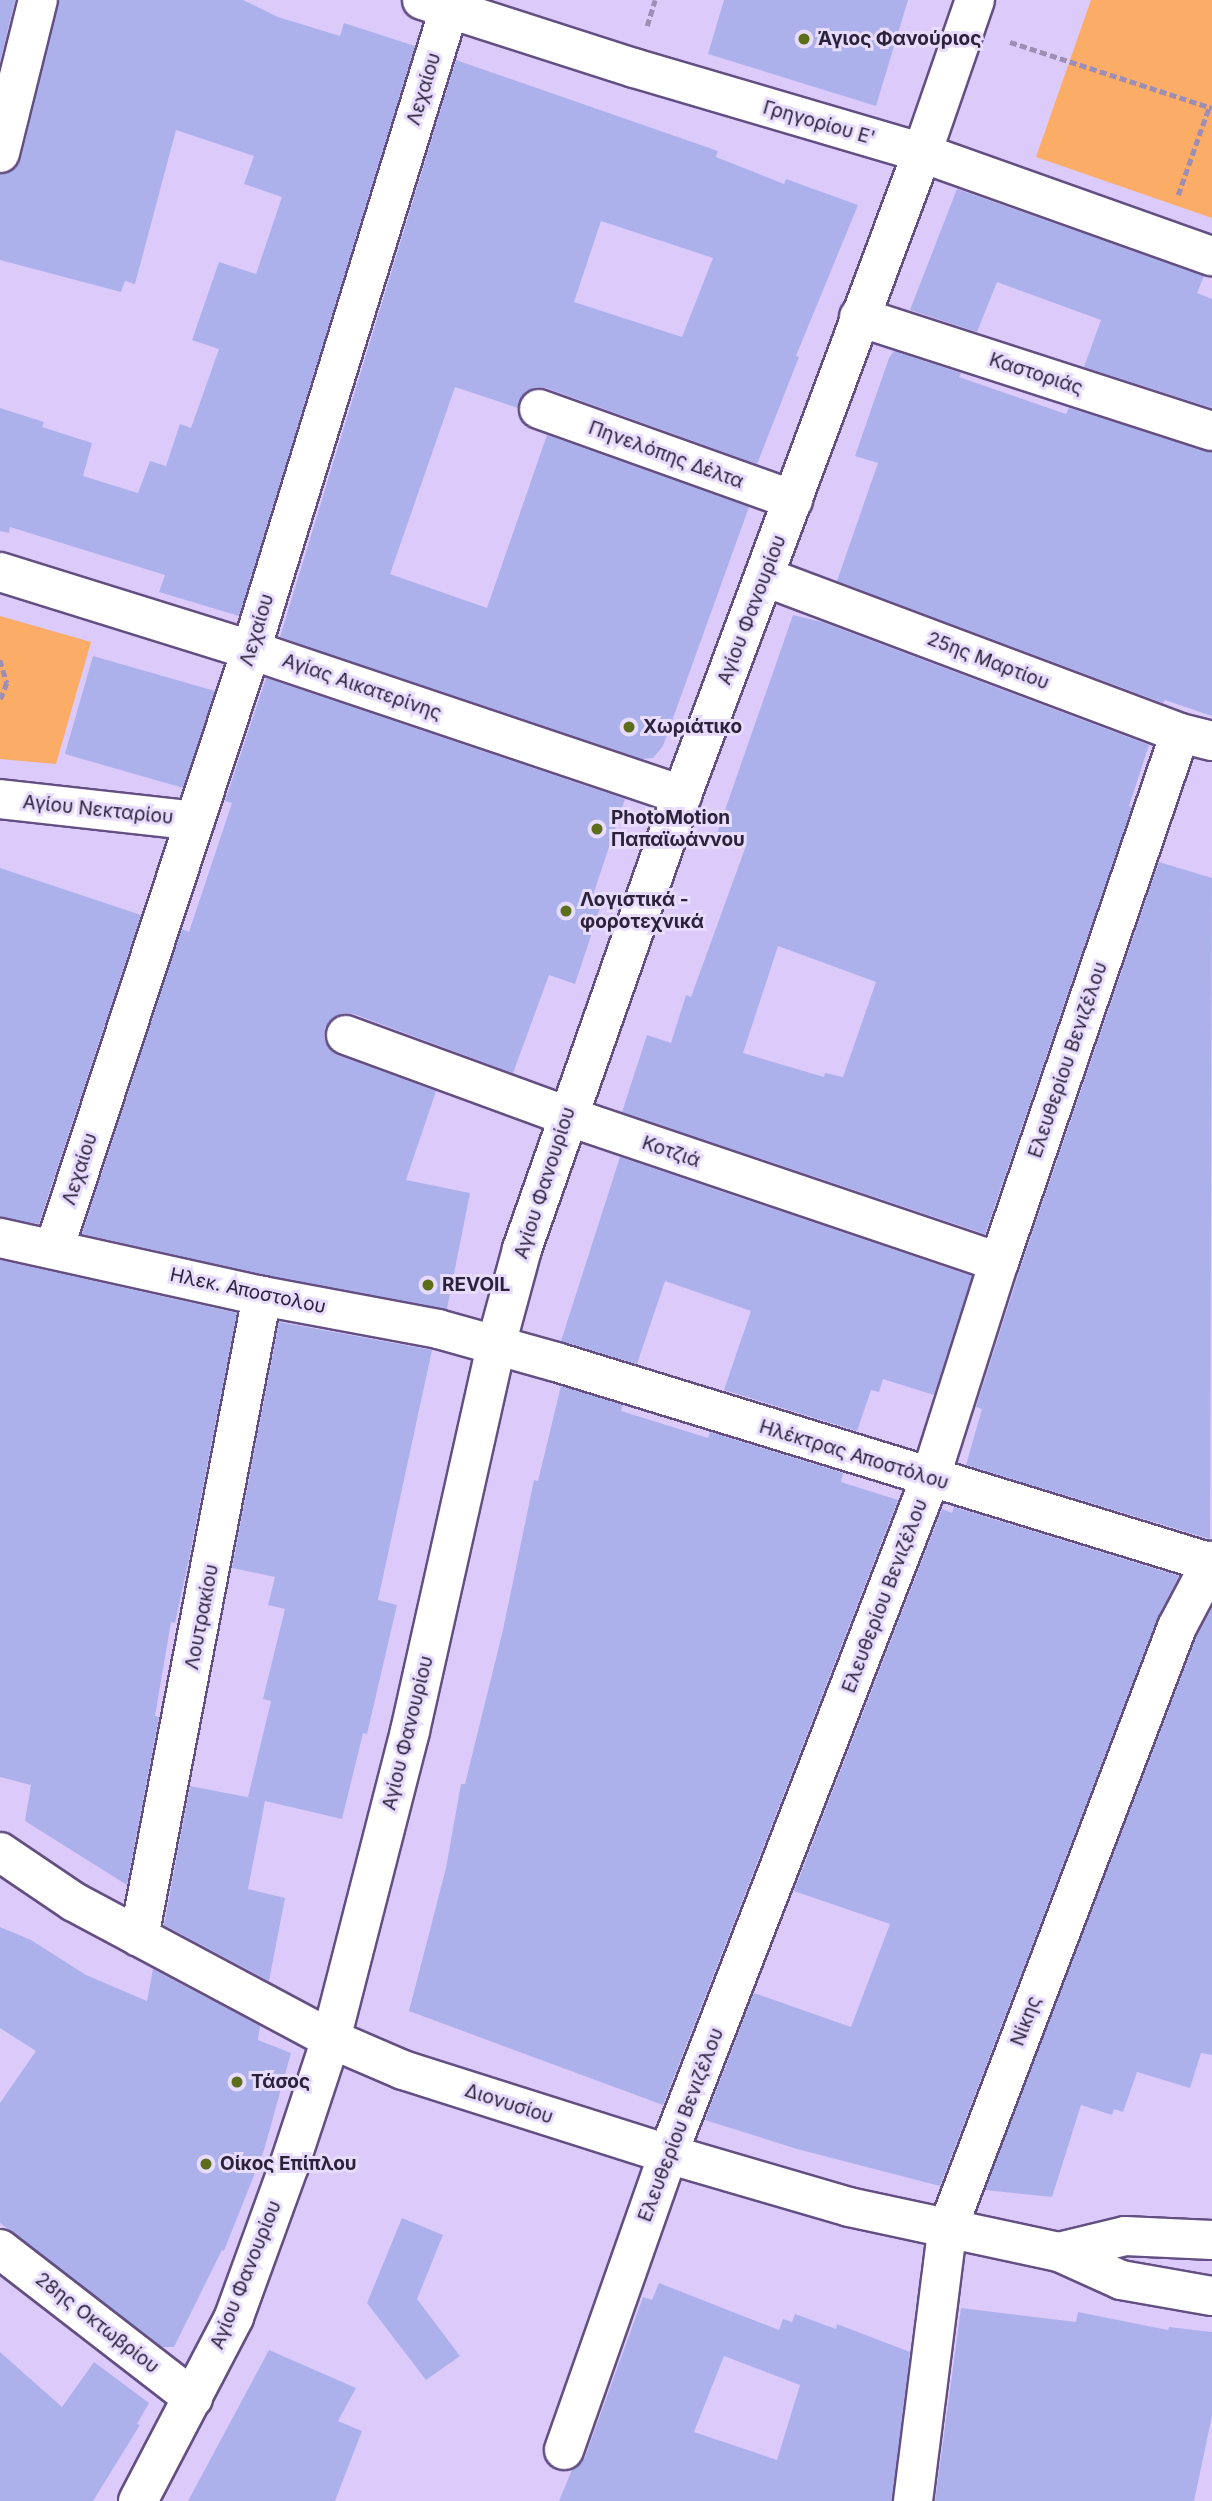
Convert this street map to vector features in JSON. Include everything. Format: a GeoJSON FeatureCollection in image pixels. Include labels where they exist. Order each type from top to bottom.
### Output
{"type":"FeatureCollection","features":[{"type":"Feature","properties":{"kind":"street"},"geometry":{"type":"LineString","coordinates":[[0,153],[37,0]]}},
{"type":"Feature","properties":{"kind":"street","name":"Γρηγορίου Ε'"},"geometry":{"type":"LineString","coordinates":[[436,4],[634,68],[922,153],[1212,256]]}},
{"type":"Feature","properties":{"kind":"street","name":"Λεχαίου"},"geometry":{"type":"LineString","coordinates":[[54,1249],[251,650],[436,4]]}},
{"type":"Feature","properties":{"kind":"street","name":"Αγίου Φανουρίου"},"geometry":{"type":"LineString","coordinates":[[138,2501],[234,2318],[331,2039],[410,1731],[496,1345],[522,1249],[566,1116],[682,795],[922,153],[971,14]]}},
{"type":"Feature","properties":{"kind":"street","name":"Καστοριάς"},"geometry":{"type":"LineString","coordinates":[[859,317],[1212,431]]}},
{"type":"Feature","properties":{"kind":"street","name":"Πηνελόπης Δέλτα"},"geometry":{"type":"LineString","coordinates":[[539,409],[793,500]]}},
{"type":"Feature","properties":{"kind":"street","name":"Αγίας Αικατερίνης"},"geometry":{"type":"LineString","coordinates":[[0,572],[251,650],[682,795]]}},
{"type":"Feature","properties":{"kind":"street","name":"25ης Μαρτίου"},"geometry":{"type":"LineString","coordinates":[[765,577],[1196,737]]}},
{"type":"Feature","properties":{"kind":"street","name":"Ελευθερίου Βενιζέλου"},"geometry":{"type":"LineString","coordinates":[[564,2450],[668,2154],[930,1479],[999,1262],[1196,737]]}},
{"type":"Feature","properties":{"kind":"street","name":"Αγίου Νεκταρίου"},"geometry":{"type":"LineString","coordinates":[[0,799],[195,821]]}},
{"type":"Feature","properties":{"kind":"street","name":"Κοτζιά"},"geometry":{"type":"LineString","coordinates":[[346,1035],[566,1116],[999,1262]]}},
{"type":"Feature","properties":{"kind":"street","name":"Ηλεκ. Αποστολου"},"geometry":{"type":"LineString","coordinates":[[0,1238],[262,1296],[438,1329],[496,1345]]}},
{"type":"Feature","properties":{"kind":"street","name":"Λουτρακίου"},"geometry":{"type":"LineString","coordinates":[[139,1937],[262,1296]]}},
{"type":"Feature","properties":{"kind":"street","name":"Ηλέκτρας Αποστόλου"},"geometry":{"type":"LineString","coordinates":[[496,1345],[930,1479],[1212,1562]]}},
{"type":"Feature","properties":{"kind":"street","name":"Νίκης"},"geometry":{"type":"LineString","coordinates":[[913,2501],[947,2230],[1177,1627],[1212,1562]]}},
{"type":"Feature","properties":{"kind":"street","name":"Διονυσίου"},"geometry":{"type":"LineString","coordinates":[[0,1852],[74,1902],[331,2039],[403,2070],[668,2154],[849,2207],[1059,2252],[1121,2280],[1212,2296]]}},
{"type":"Feature","properties":{"kind":"street","name":"Διονυσίου"},"geometry":{"type":"LineString","coordinates":[[1059,2252],[1125,2236],[1212,2240]]}},
{"type":"Feature","properties":{"kind":"street","name":"28ης Οκτωβρίου"},"geometry":{"type":"LineString","coordinates":[[0,2249],[193,2398]]}},
{"type":"Feature","properties":{"kind":"path"},"geometry":{"type":"LineString","coordinates":[[971,14],[1211,107],[1163,239]]}},
{"type":"Feature","properties":{"kind":"path"},"geometry":{"type":"LineString","coordinates":[[0,660],[7,683],[0,701]]}},
{"type":"Feature","properties":{"kind":"shaded area"},"geometry":{"type":"Polygon","coordinates":[[[1091,0],[1212,0],[1212,218],[1036,157],[1091,0]]]}},
{"type":"Feature","properties":{"kind":"shaded area"},"geometry":{"type":"Polygon","coordinates":[[[0,616],[91,642],[56,764],[0,759],[0,616]]]}},
{"type":"Feature","properties":{"kind":"building"},"geometry":{"type":"Polygon","coordinates":[[[0,0],[15,0],[0,62],[0,0]]]}},
{"type":"Feature","properties":{"kind":"building"},"geometry":{"type":"Polygon","coordinates":[[[59,0],[243,0],[278,17],[340,36],[344,23],[415,46],[239,616],[159,592],[165,575],[10,527],[9,533],[0,531],[0,408],[44,422],[42,427],[92,443],[83,476],[138,493],[150,461],[166,466],[180,424],[191,428],[219,349],[192,340],[219,262],[256,274],[282,197],[244,184],[254,156],[176,130],[135,284],[125,281],[121,292],[0,260],[0,174],[15,169],[21,158],[59,0]]]}},
{"type":"Feature","properties":{"kind":"building","name":"Άγιος Φανούριος"},"geometry":{"type":"Polygon","coordinates":[[[724,0],[908,0],[876,106],[708,54],[724,0]]]}},
{"type":"Feature","properties":{"kind":"building"},"geometry":{"type":"Polygon","coordinates":[[[456,60],[718,151],[716,157],[784,184],[786,179],[858,205],[796,356],[799,357],[757,464],[546,388],[536,387],[525,392],[518,408],[455,387],[390,574],[487,608],[547,435],[749,507],[663,746],[653,758],[642,759],[280,637],[456,60]],[[601,221],[574,302],[682,337],[713,258],[601,221]]]}},
{"type":"Feature","properties":{"kind":"building"},"geometry":{"type":"Polygon","coordinates":[[[957,189],[1204,276],[1197,293],[1212,299],[1212,408],[1084,367],[1101,320],[997,282],[977,332],[910,310],[957,189]]]}},
{"type":"Feature","properties":{"kind":"building"},"geometry":{"type":"Polygon","coordinates":[[[894,351],[961,373],[959,377],[1066,414],[1069,408],[1212,452],[1212,716],[1165,700],[1163,703],[837,581],[878,463],[855,456],[889,358],[894,351]]]}},
{"type":"Feature","properties":{"kind":"building"},"geometry":{"type":"Polygon","coordinates":[[[793,615],[822,622],[1149,745],[1129,806],[1132,807],[985,1234],[622,1112],[647,1035],[671,1043],[686,995],[691,997],[747,843],[717,833],[793,615]],[[778,946],[743,1053],[824,1077],[825,1073],[843,1077],[876,982],[778,946]]]}},
{"type":"Feature","properties":{"kind":"building"},"geometry":{"type":"Polygon","coordinates":[[[93,656],[215,691],[187,789],[65,754],[93,656]]]}},
{"type":"Feature","properties":{"kind":"building"},"geometry":{"type":"Polygon","coordinates":[[[266,678],[625,799],[593,895],[598,897],[594,907],[600,908],[575,984],[549,975],[513,1073],[354,1014],[343,1013],[333,1018],[325,1028],[324,1038],[329,1048],[338,1055],[436,1091],[406,1180],[470,1193],[447,1309],[266,1275],[82,1234],[182,929],[189,932],[232,803],[225,801],[266,678]]]}},
{"type":"Feature","properties":{"kind":"building"},"geometry":{"type":"Polygon","coordinates":[[[1159,862],[1212,878],[1210,1539],[966,1465],[982,1409],[976,1407],[1020,1269],[1159,862]]]}},
{"type":"Feature","properties":{"kind":"building"},"geometry":{"type":"Polygon","coordinates":[[[0,868],[141,915],[39,1224],[0,1217],[0,868]]]}},
{"type":"Feature","properties":{"kind":"building"},"geometry":{"type":"Polygon","coordinates":[[[620,1157],[972,1276],[934,1395],[883,1379],[879,1392],[871,1390],[857,1431],[724,1390],[751,1311],[665,1281],[637,1364],[561,1341],[620,1157]]]}},
{"type":"Feature","properties":{"kind":"building"},"geometry":{"type":"Polygon","coordinates":[[[0,1260],[237,1313],[189,1559],[175,1623],[171,1622],[155,1716],[159,1717],[127,1885],[25,1821],[31,1785],[0,1777],[0,1260]]]}},
{"type":"Feature","properties":{"kind":"building"},"geometry":{"type":"Polygon","coordinates":[[[279,1322],[432,1350],[378,1600],[397,1605],[367,1734],[363,1733],[342,1819],[265,1801],[248,1889],[285,1898],[269,1981],[164,1925],[190,1786],[263,1800],[248,1797],[271,1701],[263,1699],[285,1609],[268,1605],[275,1577],[232,1568],[279,1322]]]}},
{"type":"Feature","properties":{"kind":"building"},"geometry":{"type":"Polygon","coordinates":[[[561,1386],[623,1405],[621,1411],[708,1438],[710,1432],[843,1473],[841,1482],[898,1500],[663,2105],[409,2011],[446,1868],[461,1784],[465,1784],[503,1630],[534,1480],[538,1481],[561,1386]]]}},
{"type":"Feature","properties":{"kind":"building"},"geometry":{"type":"Polygon","coordinates":[[[954,1507],[1179,1576],[1157,1619],[940,2186],[797,2149],[705,2120],[754,1993],[851,2027],[890,1924],[794,1891],[942,1509],[952,1513],[954,1507]]]}},
{"type":"Feature","properties":{"kind":"building"},"geometry":{"type":"Polygon","coordinates":[[[1212,1608],[1212,2055],[1201,2053],[1190,2088],[1137,2072],[1123,2112],[1114,2109],[1112,2115],[1081,2105],[1052,2197],[985,2190],[1197,1636],[1212,1608]]]}},
{"type":"Feature","properties":{"kind":"building"},"geometry":{"type":"Polygon","coordinates":[[[0,1927],[31,1940],[86,1975],[147,2001],[153,1969],[260,2026],[258,2040],[291,2053],[264,2150],[224,2251],[222,2250],[174,2347],[162,2347],[0,2223],[0,2103],[36,2051],[0,2028],[0,1927]]]}},
{"type":"Feature","properties":{"kind":"building"},"geometry":{"type":"Polygon","coordinates":[[[402,2218],[443,2235],[417,2299],[460,2356],[426,2380],[367,2303],[402,2218]]]}},
{"type":"Feature","properties":{"kind":"building"},"geometry":{"type":"Polygon","coordinates":[[[659,2283],[779,2330],[783,2319],[792,2322],[795,2314],[836,2329],[837,2324],[910,2352],[892,2501],[559,2501],[572,2470],[585,2457],[643,2297],[652,2300],[659,2283]],[[724,2356],[694,2432],[777,2460],[800,2385],[724,2356]]]}},
{"type":"Feature","properties":{"kind":"building"},"geometry":{"type":"Polygon","coordinates":[[[961,2308],[1076,2322],[1078,2312],[1168,2330],[1169,2327],[1212,2332],[1212,2416],[1194,2501],[935,2501],[961,2308]]]}},
{"type":"Feature","properties":{"kind":"building"},"geometry":{"type":"Polygon","coordinates":[[[269,2350],[356,2388],[338,2421],[362,2431],[335,2501],[188,2501],[269,2350]]]}},
{"type":"Feature","properties":{"kind":"building"},"geometry":{"type":"Polygon","coordinates":[[[0,2352],[62,2407],[94,2362],[149,2403],[137,2424],[140,2425],[93,2501],[0,2501],[0,2352]]]}},
{"type":"Feature","properties":{"kind":"place","name":"Άγιος Φανούριος"},"geometry":{"type":"Point","coordinates":[804,39]}},
{"type":"Feature","properties":{"kind":"place","name":"Χωριάτικο"},"geometry":{"type":"Point","coordinates":[629,727]}},
{"type":"Feature","properties":{"kind":"place","name":"PhotoMotion Παπαϊωάννου"},"geometry":{"type":"Point","coordinates":[597,829]}},
{"type":"Feature","properties":{"kind":"place","name":"Λογιστικά - φοροτεχνικά"},"geometry":{"type":"Point","coordinates":[566,911]}},
{"type":"Feature","properties":{"kind":"place","name":"REVOIL"},"geometry":{"type":"Point","coordinates":[428,1285]}},
{"type":"Feature","properties":{"kind":"place","name":"Τάσος"},"geometry":{"type":"Point","coordinates":[237,2082]}},
{"type":"Feature","properties":{"kind":"place","name":"Οίκος Επίπλου"},"geometry":{"type":"Point","coordinates":[206,2164]}}]}
